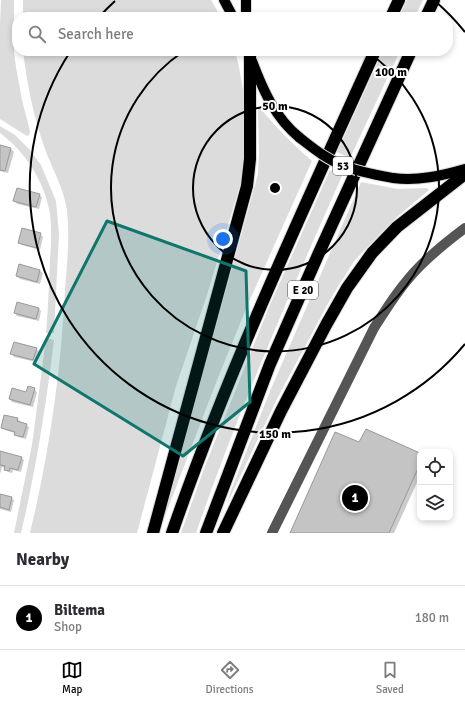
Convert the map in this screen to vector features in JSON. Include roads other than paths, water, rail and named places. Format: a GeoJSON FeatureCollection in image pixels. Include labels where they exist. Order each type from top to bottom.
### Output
{"type":"FeatureCollection","features":[{"type":"Feature","properties":{"kind":"highway"},"geometry":{"type":"LineString","coordinates":[[393,12],[399,0]]}},
{"type":"Feature","properties":{"kind":"highway"},"geometry":{"type":"LineString","coordinates":[[428,12],[434,0]]}},
{"type":"Feature","properties":{"kind":"highway"},"geometry":{"type":"LineString","coordinates":[[153,533],[247,186],[250,159],[249,56]]}},
{"type":"Feature","properties":{"kind":"highway","name":"E 20"},"geometry":{"type":"LineString","coordinates":[[172,533],[206,439],[274,272],[374,56]]}},
{"type":"Feature","properties":{"kind":"highway","name":"E 20"},"geometry":{"type":"LineString","coordinates":[[206,533],[270,364],[408,56]]}},
{"type":"Feature","properties":{"kind":"highway"},"geometry":{"type":"LineString","coordinates":[[223,533],[281,411],[326,324],[347,288],[372,253],[397,227],[465,174]]}},
{"type":"Feature","properties":{"kind":"main road"},"geometry":{"type":"LineString","coordinates":[[224,0],[230,12]]}},
{"type":"Feature","properties":{"kind":"main road"},"geometry":{"type":"LineString","coordinates":[[246,0],[246,12]]}},
{"type":"Feature","properties":{"kind":"main road","name":"53"},"geometry":{"type":"LineString","coordinates":[[250,56],[262,90],[275,110],[300,138],[318,153],[341,165],[374,175],[407,180],[443,176],[465,169]]}},
{"type":"Feature","properties":{"kind":"lane"},"geometry":{"type":"LineString","coordinates":[[272,533],[374,328],[395,296],[419,266],[465,228]]}},
{"type":"Feature","properties":{"kind":"place","name":"Biltema"},"geometry":{"type":"Point","coordinates":[355,498]}}]}
